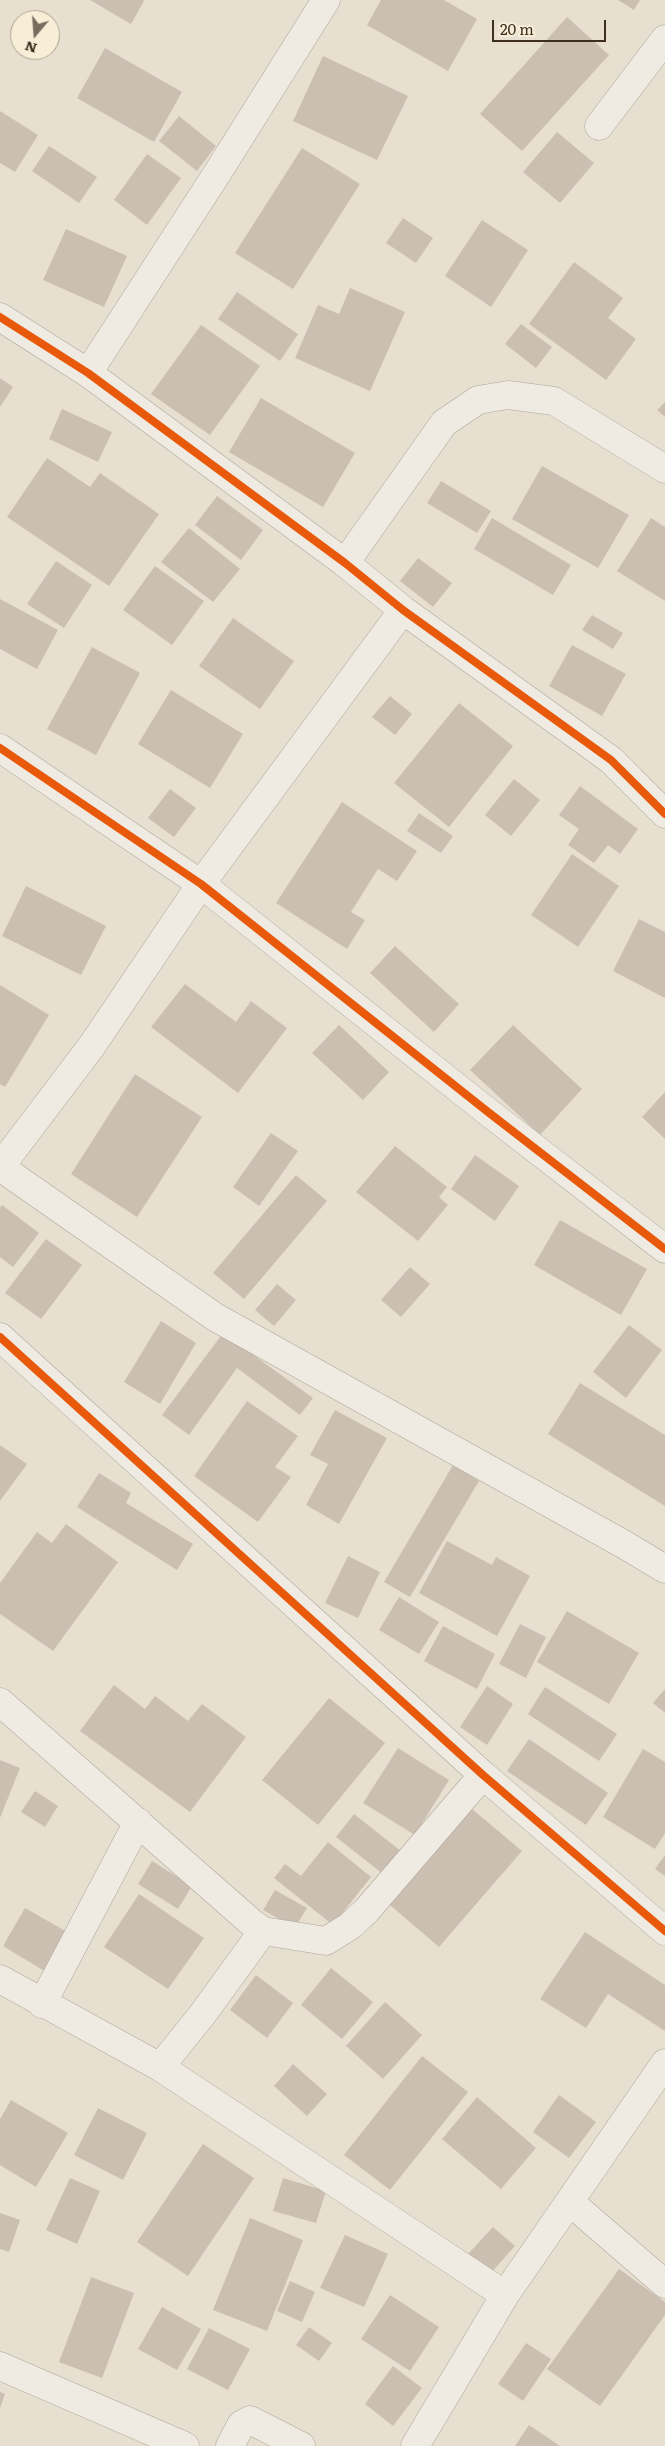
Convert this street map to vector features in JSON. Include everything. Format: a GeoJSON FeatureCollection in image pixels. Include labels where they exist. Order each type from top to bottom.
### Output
{"type":"FeatureCollection","features":[{"type":"Feature","properties":{"kind":"street"},"geometry":{"type":"LineString","coordinates":[[88,373],[326,0]]}},
{"type":"Feature","properties":{"kind":"street"},"geometry":{"type":"LineString","coordinates":[[599,126],[660,53]]}},
{"type":"Feature","properties":{"kind":"street"},"geometry":{"type":"LineString","coordinates":[[0,317],[88,373],[344,563],[403,610],[611,760],[665,814]]}},
{"type":"Feature","properties":{"kind":"street"},"geometry":{"type":"LineString","coordinates":[[344,563],[444,423],[478,400],[508,395],[554,401],[665,469]]}},
{"type":"Feature","properties":{"kind":"street"},"geometry":{"type":"LineString","coordinates":[[403,610],[201,884],[92,1047],[0,1167],[215,1317],[625,1545],[665,1570]]}},
{"type":"Feature","properties":{"kind":"street"},"geometry":{"type":"LineString","coordinates":[[0,748],[201,884],[488,1112],[665,1249]]}},
{"type":"Feature","properties":{"kind":"street"},"geometry":{"type":"LineString","coordinates":[[0,1337],[483,1775],[665,1931]]}},
{"type":"Feature","properties":{"kind":"street"},"geometry":{"type":"LineString","coordinates":[[0,1702],[263,1931],[326,1941],[350,1926],[367,1910],[483,1775]]}},
{"type":"Feature","properties":{"kind":"street"},"geometry":{"type":"LineString","coordinates":[[42,2004],[138,1822]]}},
{"type":"Feature","properties":{"kind":"street"},"geometry":{"type":"LineString","coordinates":[[160,2067],[202,2015],[263,1931]]}},
{"type":"Feature","properties":{"kind":"street"},"geometry":{"type":"LineString","coordinates":[[0,1979],[42,2004],[160,2067],[505,2295]]}},
{"type":"Feature","properties":{"kind":"street"},"geometry":{"type":"LineString","coordinates":[[415,2446],[505,2295],[665,2063]]}},
{"type":"Feature","properties":{"kind":"street"},"geometry":{"type":"LineString","coordinates":[[570,2202],[665,2284]]}},
{"type":"Feature","properties":{"kind":"street"},"geometry":{"type":"LineString","coordinates":[[0,2366],[185,2446]]}},
{"type":"Feature","properties":{"kind":"street"},"geometry":{"type":"LineString","coordinates":[[230,2446],[235,2432],[241,2425],[250,2420],[301,2446]]}},
{"type":"Feature","properties":{"kind":"building"},"geometry":{"type":"Polygon","coordinates":[[[90,0],[143,0],[144,1],[131,24],[90,0]]]}},
{"type":"Feature","properties":{"kind":"building"},"geometry":{"type":"Polygon","coordinates":[[[381,0],[444,0],[477,19],[448,71],[367,25],[381,0]]]}},
{"type":"Feature","properties":{"kind":"building"},"geometry":{"type":"Polygon","coordinates":[[[618,0],[640,0],[634,10],[618,0]]]}},
{"type":"Feature","properties":{"kind":"building"},"geometry":{"type":"Polygon","coordinates":[[[567,17],[609,55],[522,151],[480,114],[567,17]]]}},
{"type":"Feature","properties":{"kind":"building"},"geometry":{"type":"Polygon","coordinates":[[[105,48],[182,92],[154,142],[77,98],[105,48]]]}},
{"type":"Feature","properties":{"kind":"building"},"geometry":{"type":"Polygon","coordinates":[[[323,56],[408,96],[377,160],[293,121],[323,56]]]}},
{"type":"Feature","properties":{"kind":"building"},"geometry":{"type":"Polygon","coordinates":[[[0,111],[38,135],[15,172],[0,163],[0,111]]]}},
{"type":"Feature","properties":{"kind":"building"},"geometry":{"type":"Polygon","coordinates":[[[179,116],[216,146],[197,171],[159,141],[179,116]]]}},
{"type":"Feature","properties":{"kind":"building"},"geometry":{"type":"Polygon","coordinates":[[[557,132],[594,163],[560,203],[523,172],[557,132]]]}},
{"type":"Feature","properties":{"kind":"building"},"geometry":{"type":"Polygon","coordinates":[[[49,146],[97,177],[79,203],[32,171],[49,146]]]}},
{"type":"Feature","properties":{"kind":"building"},"geometry":{"type":"Polygon","coordinates":[[[302,148],[360,184],[293,289],[235,253],[302,148]]]}},
{"type":"Feature","properties":{"kind":"building"},"geometry":{"type":"Polygon","coordinates":[[[147,154],[181,178],[147,225],[114,200],[147,154]]]}},
{"type":"Feature","properties":{"kind":"building"},"geometry":{"type":"Polygon","coordinates":[[[403,218],[433,238],[416,263],[386,243],[403,218]]]}},
{"type":"Feature","properties":{"kind":"building"},"geometry":{"type":"Polygon","coordinates":[[[482,220],[528,250],[491,307],[445,276],[482,220]]]}},
{"type":"Feature","properties":{"kind":"building"},"geometry":{"type":"Polygon","coordinates":[[[66,229],[127,256],[104,307],[43,280],[66,229]]]}},
{"type":"Feature","properties":{"kind":"building"},"geometry":{"type":"Polygon","coordinates":[[[574,262],[623,298],[608,318],[636,339],[606,380],[529,324],[574,262]]]}},
{"type":"Feature","properties":{"kind":"building"},"geometry":{"type":"Polygon","coordinates":[[[350,288],[405,312],[370,391],[295,358],[318,305],[339,314],[350,288]]]}},
{"type":"Feature","properties":{"kind":"building"},"geometry":{"type":"Polygon","coordinates":[[[237,292],[298,334],[280,361],[218,319],[237,292]]]}},
{"type":"Feature","properties":{"kind":"building"},"geometry":{"type":"Polygon","coordinates":[[[521,324],[552,347],[536,368],[505,344],[521,324]]]}},
{"type":"Feature","properties":{"kind":"building"},"geometry":{"type":"Polygon","coordinates":[[[201,325],[260,366],[210,435],[151,394],[201,325]]]}},
{"type":"Feature","properties":{"kind":"building"},"geometry":{"type":"Polygon","coordinates":[[[0,378],[13,387],[0,407],[0,378]]]}},
{"type":"Feature","properties":{"kind":"building"},"geometry":{"type":"Polygon","coordinates":[[[261,398],[355,453],[323,507],[229,452],[261,398]]]}},
{"type":"Feature","properties":{"kind":"building"},"geometry":{"type":"Polygon","coordinates":[[[665,402],[665,417],[657,410],[665,402]]]}},
{"type":"Feature","properties":{"kind":"building"},"geometry":{"type":"Polygon","coordinates":[[[62,409],[112,432],[98,462],[49,439],[62,409]]]}},
{"type":"Feature","properties":{"kind":"building"},"geometry":{"type":"Polygon","coordinates":[[[47,458],[90,487],[100,473],[159,514],[109,586],[7,517],[47,458]]]}},
{"type":"Feature","properties":{"kind":"building"},"geometry":{"type":"Polygon","coordinates":[[[542,466],[629,515],[598,568],[512,519],[542,466]]]}},
{"type":"Feature","properties":{"kind":"building"},"geometry":{"type":"Polygon","coordinates":[[[441,481],[491,511],[477,533],[427,503],[441,481]]]}},
{"type":"Feature","properties":{"kind":"building"},"geometry":{"type":"Polygon","coordinates":[[[217,496],[263,530],[241,560],[195,525],[217,496]]]}},
{"type":"Feature","properties":{"kind":"building"},"geometry":{"type":"Polygon","coordinates":[[[492,518],[571,565],[553,595],[474,549],[492,518]]]}},
{"type":"Feature","properties":{"kind":"building"},"geometry":{"type":"Polygon","coordinates":[[[651,518],[665,527],[665,601],[617,571],[651,518]]]}},
{"type":"Feature","properties":{"kind":"building"},"geometry":{"type":"Polygon","coordinates":[[[189,528],[240,569],[213,602],[161,562],[189,528]]]}},
{"type":"Feature","properties":{"kind":"building"},"geometry":{"type":"Polygon","coordinates":[[[418,558],[452,583],[433,607],[400,581],[418,558]]]}},
{"type":"Feature","properties":{"kind":"building"},"geometry":{"type":"Polygon","coordinates":[[[56,561],[92,585],[64,628],[27,604],[56,561]]]}},
{"type":"Feature","properties":{"kind":"building"},"geometry":{"type":"Polygon","coordinates":[[[155,566],[204,601],[172,645],[123,610],[155,566]]]}},
{"type":"Feature","properties":{"kind":"building"},"geometry":{"type":"Polygon","coordinates":[[[0,599],[58,630],[37,669],[0,649],[0,599]]]}},
{"type":"Feature","properties":{"kind":"building"},"geometry":{"type":"Polygon","coordinates":[[[592,615],[623,633],[613,649],[582,630],[592,615]]]}},
{"type":"Feature","properties":{"kind":"building"},"geometry":{"type":"Polygon","coordinates":[[[233,618],[294,661],[260,709],[199,666],[233,618]]]}},
{"type":"Feature","properties":{"kind":"building"},"geometry":{"type":"Polygon","coordinates":[[[572,645],[626,674],[602,716],[549,686],[572,645]]]}},
{"type":"Feature","properties":{"kind":"building"},"geometry":{"type":"Polygon","coordinates":[[[92,647],[140,673],[96,755],[47,729],[92,647]]]}},
{"type":"Feature","properties":{"kind":"building"},"geometry":{"type":"Polygon","coordinates":[[[171,690],[243,734],[210,788],[138,744],[171,690]]]}},
{"type":"Feature","properties":{"kind":"building"},"geometry":{"type":"Polygon","coordinates":[[[390,696],[412,714],[395,735],[372,717],[390,696]]]}},
{"type":"Feature","properties":{"kind":"building"},"geometry":{"type":"Polygon","coordinates":[[[459,703],[513,746],[449,827],[394,783],[459,703]]]}},
{"type":"Feature","properties":{"kind":"building"},"geometry":{"type":"Polygon","coordinates":[[[514,779],[540,800],[511,836],[485,815],[514,779]]]}},
{"type":"Feature","properties":{"kind":"building"},"geometry":{"type":"Polygon","coordinates":[[[580,786],[638,829],[620,854],[608,845],[594,863],[568,845],[579,829],[559,815],[580,786]]]}},
{"type":"Feature","properties":{"kind":"building"},"geometry":{"type":"Polygon","coordinates":[[[170,789],[196,808],[174,837],[148,818],[170,789]]]}},
{"type":"Feature","properties":{"kind":"building"},"geometry":{"type":"Polygon","coordinates":[[[342,802],[417,851],[397,881],[378,869],[351,912],[365,920],[347,949],[276,903],[342,802]]]}},
{"type":"Feature","properties":{"kind":"building"},"geometry":{"type":"Polygon","coordinates":[[[419,813],[453,836],[441,853],[407,831],[419,813]]]}},
{"type":"Feature","properties":{"kind":"building"},"geometry":{"type":"Polygon","coordinates":[[[572,854],[619,886],[578,947],[531,915],[572,854]]]}},
{"type":"Feature","properties":{"kind":"building"},"geometry":{"type":"Polygon","coordinates":[[[26,886],[106,926],[81,975],[2,936],[26,886]]]}},
{"type":"Feature","properties":{"kind":"building"},"geometry":{"type":"Polygon","coordinates":[[[639,919],[665,932],[665,998],[613,971],[639,919]]]}},
{"type":"Feature","properties":{"kind":"building"},"geometry":{"type":"Polygon","coordinates":[[[395,946],[459,1004],[434,1032],[370,973],[395,946]]]}},
{"type":"Feature","properties":{"kind":"building"},"geometry":{"type":"Polygon","coordinates":[[[185,984],[236,1022],[251,1001],[287,1028],[238,1093],[151,1027],[185,984]]]}},
{"type":"Feature","properties":{"kind":"building"},"geometry":{"type":"Polygon","coordinates":[[[0,985],[49,1015],[5,1087],[0,1084],[0,985]]]}},
{"type":"Feature","properties":{"kind":"building"},"geometry":{"type":"Polygon","coordinates":[[[339,1025],[389,1072],[363,1100],[312,1053],[339,1025]]]}},
{"type":"Feature","properties":{"kind":"building"},"geometry":{"type":"Polygon","coordinates":[[[513,1025],[582,1089],[540,1135],[470,1070],[513,1025]]]}},
{"type":"Feature","properties":{"kind":"building"},"geometry":{"type":"Polygon","coordinates":[[[135,1074],[202,1117],[137,1217],[71,1174],[135,1074]]]}},
{"type":"Feature","properties":{"kind":"building"},"geometry":{"type":"Polygon","coordinates":[[[665,1092],[665,1139],[642,1117],[665,1092]]]}},
{"type":"Feature","properties":{"kind":"building"},"geometry":{"type":"Polygon","coordinates":[[[271,1133],[298,1151],[259,1206],[233,1187],[271,1133]]]}},
{"type":"Feature","properties":{"kind":"building"},"geometry":{"type":"Polygon","coordinates":[[[395,1146],[447,1187],[439,1197],[448,1205],[418,1241],[356,1192],[395,1146]]]}},
{"type":"Feature","properties":{"kind":"building"},"geometry":{"type":"Polygon","coordinates":[[[475,1155],[519,1186],[495,1221],[451,1189],[475,1155]]]}},
{"type":"Feature","properties":{"kind":"building"},"geometry":{"type":"Polygon","coordinates":[[[296,1175],[327,1201],[244,1299],[213,1273],[296,1175]]]}},
{"type":"Feature","properties":{"kind":"building"},"geometry":{"type":"Polygon","coordinates":[[[2,1205],[39,1233],[13,1267],[0,1257],[0,1208],[2,1205]]]}},
{"type":"Feature","properties":{"kind":"building"},"geometry":{"type":"Polygon","coordinates":[[[560,1220],[647,1269],[621,1315],[534,1265],[560,1220]]]}},
{"type":"Feature","properties":{"kind":"building"},"geometry":{"type":"Polygon","coordinates":[[[46,1239],[82,1265],[41,1319],[5,1293],[46,1239]]]}},
{"type":"Feature","properties":{"kind":"building"},"geometry":{"type":"Polygon","coordinates":[[[410,1267],[430,1284],[401,1317],[381,1300],[410,1267]]]}},
{"type":"Feature","properties":{"kind":"building"},"geometry":{"type":"Polygon","coordinates":[[[277,1284],[296,1300],[274,1326],[255,1310],[277,1284]]]}},
{"type":"Feature","properties":{"kind":"building"},"geometry":{"type":"Polygon","coordinates":[[[161,1321],[196,1343],[160,1404],[124,1382],[161,1321]]]}},
{"type":"Feature","properties":{"kind":"building"},"geometry":{"type":"Polygon","coordinates":[[[629,1325],[662,1350],[626,1398],[593,1372],[629,1325]]]}},
{"type":"Feature","properties":{"kind":"building"},"geometry":{"type":"Polygon","coordinates":[[[223,1333],[313,1398],[300,1415],[237,1368],[189,1435],[162,1415],[223,1333]]]}},
{"type":"Feature","properties":{"kind":"building"},"geometry":{"type":"Polygon","coordinates":[[[580,1383],[665,1435],[665,1506],[548,1434],[580,1383]]]}},
{"type":"Feature","properties":{"kind":"building"},"geometry":{"type":"Polygon","coordinates":[[[247,1401],[298,1436],[275,1467],[291,1477],[258,1522],[194,1476],[247,1401]]]}},
{"type":"Feature","properties":{"kind":"building"},"geometry":{"type":"Polygon","coordinates":[[[335,1410],[387,1438],[339,1524],[306,1505],[328,1464],[310,1455],[335,1410]]]}},
{"type":"Feature","properties":{"kind":"building"},"geometry":{"type":"Polygon","coordinates":[[[0,1445],[27,1464],[0,1501],[0,1445]]]}},
{"type":"Feature","properties":{"kind":"building"},"geometry":{"type":"Polygon","coordinates":[[[453,1465],[479,1481],[410,1597],[384,1582],[453,1465]]]}},
{"type":"Feature","properties":{"kind":"building"},"geometry":{"type":"Polygon","coordinates":[[[99,1473],[131,1493],[126,1503],[193,1544],[177,1570],[77,1507],[99,1473]]]}},
{"type":"Feature","properties":{"kind":"building"},"geometry":{"type":"Polygon","coordinates":[[[66,1524],[118,1562],[53,1651],[0,1614],[0,1583],[37,1532],[52,1543],[66,1524]]]}},
{"type":"Feature","properties":{"kind":"building"},"geometry":{"type":"Polygon","coordinates":[[[447,1541],[492,1565],[496,1557],[530,1576],[497,1636],[419,1593],[447,1541]]]}},
{"type":"Feature","properties":{"kind":"building"},"geometry":{"type":"Polygon","coordinates":[[[348,1556],[380,1572],[358,1618],[325,1603],[348,1556]]]}},
{"type":"Feature","properties":{"kind":"building"},"geometry":{"type":"Polygon","coordinates":[[[399,1597],[439,1622],[419,1654],[379,1630],[399,1597]]]}},
{"type":"Feature","properties":{"kind":"building"},"geometry":{"type":"Polygon","coordinates":[[[567,1611],[639,1653],[609,1704],[537,1662],[567,1611]]]}},
{"type":"Feature","properties":{"kind":"building"},"geometry":{"type":"Polygon","coordinates":[[[520,1624],[546,1637],[526,1678],[499,1664],[520,1624]]]}},
{"type":"Feature","properties":{"kind":"building"},"geometry":{"type":"Polygon","coordinates":[[[443,1626],[495,1654],[477,1689],[424,1661],[443,1626]]]}},
{"type":"Feature","properties":{"kind":"building"},"geometry":{"type":"Polygon","coordinates":[[[114,1685],[145,1709],[155,1696],[188,1721],[202,1704],[246,1737],[190,1812],[80,1731],[114,1685]]]}},
{"type":"Feature","properties":{"kind":"building"},"geometry":{"type":"Polygon","coordinates":[[[487,1686],[513,1704],[487,1745],[460,1727],[487,1686]]]}},
{"type":"Feature","properties":{"kind":"building"},"geometry":{"type":"Polygon","coordinates":[[[545,1687],[617,1734],[599,1761],[528,1714],[545,1687]]]}},
{"type":"Feature","properties":{"kind":"building"},"geometry":{"type":"Polygon","coordinates":[[[665,1689],[665,1713],[653,1703],[665,1689]]]}},
{"type":"Feature","properties":{"kind":"building"},"geometry":{"type":"Polygon","coordinates":[[[329,1698],[385,1743],[318,1825],[262,1780],[329,1698]]]}},
{"type":"Feature","properties":{"kind":"building"},"geometry":{"type":"Polygon","coordinates":[[[529,1739],[608,1793],[586,1825],[507,1771],[529,1739]]]}},
{"type":"Feature","properties":{"kind":"building"},"geometry":{"type":"Polygon","coordinates":[[[398,1748],[449,1780],[415,1835],[363,1803],[398,1748]]]}},
{"type":"Feature","properties":{"kind":"building"},"geometry":{"type":"Polygon","coordinates":[[[643,1749],[665,1762],[665,1833],[655,1849],[603,1817],[643,1749]]]}},
{"type":"Feature","properties":{"kind":"building"},"geometry":{"type":"Polygon","coordinates":[[[0,1760],[20,1768],[0,1818],[0,1760]]]}},
{"type":"Feature","properties":{"kind":"building"},"geometry":{"type":"Polygon","coordinates":[[[35,1791],[58,1806],[45,1827],[21,1812],[35,1791]]]}},
{"type":"Feature","properties":{"kind":"building"},"geometry":{"type":"Polygon","coordinates":[[[472,1809],[522,1851],[439,1947],[390,1905],[472,1809]]]}},
{"type":"Feature","properties":{"kind":"building"},"geometry":{"type":"Polygon","coordinates":[[[354,1814],[406,1855],[388,1878],[336,1837],[354,1814]]]}},
{"type":"Feature","properties":{"kind":"building"},"geometry":{"type":"Polygon","coordinates":[[[328,1842],[371,1877],[333,1925],[274,1878],[285,1864],[301,1876],[328,1842]]]}},
{"type":"Feature","properties":{"kind":"building"},"geometry":{"type":"Polygon","coordinates":[[[665,1855],[665,1876],[655,1869],[665,1855]]]}},
{"type":"Feature","properties":{"kind":"building"},"geometry":{"type":"Polygon","coordinates":[[[152,1861],[192,1886],[178,1909],[138,1884],[152,1861]]]}},
{"type":"Feature","properties":{"kind":"building"},"geometry":{"type":"Polygon","coordinates":[[[275,1890],[307,1908],[295,1928],[263,1910],[275,1890]]]}},
{"type":"Feature","properties":{"kind":"building"},"geometry":{"type":"Polygon","coordinates":[[[139,1894],[204,1938],[168,1989],[104,1947],[139,1894]]]}},
{"type":"Feature","properties":{"kind":"building"},"geometry":{"type":"Polygon","coordinates":[[[25,1908],[69,1933],[46,1972],[3,1946],[25,1908]]]}},
{"type":"Feature","properties":{"kind":"building"},"geometry":{"type":"Polygon","coordinates":[[[585,1932],[665,1985],[665,2031],[608,1994],[586,2028],[540,1999],[585,1932]]]}},
{"type":"Feature","properties":{"kind":"building"},"geometry":{"type":"Polygon","coordinates":[[[331,1968],[373,2002],[342,2039],[301,2005],[331,1968]]]}},
{"type":"Feature","properties":{"kind":"building"},"geometry":{"type":"Polygon","coordinates":[[[256,1975],[293,2003],[267,2038],[230,2010],[256,1975]]]}},
{"type":"Feature","properties":{"kind":"building"},"geometry":{"type":"Polygon","coordinates":[[[385,2002],[422,2035],[383,2079],[346,2046],[385,2002]]]}},
{"type":"Feature","properties":{"kind":"building"},"geometry":{"type":"Polygon","coordinates":[[[422,2056],[468,2092],[390,2190],[344,2155],[422,2056]]]}},
{"type":"Feature","properties":{"kind":"building"},"geometry":{"type":"Polygon","coordinates":[[[293,2064],[327,2094],[307,2116],[274,2086],[293,2064]]]}},
{"type":"Feature","properties":{"kind":"building"},"geometry":{"type":"Polygon","coordinates":[[[559,2095],[596,2122],[569,2158],[533,2132],[559,2095]]]}},
{"type":"Feature","properties":{"kind":"building"},"geometry":{"type":"Polygon","coordinates":[[[477,2097],[536,2148],[501,2189],[442,2139],[477,2097]]]}},
{"type":"Feature","properties":{"kind":"building"},"geometry":{"type":"Polygon","coordinates":[[[11,2100],[68,2133],[36,2187],[0,2165],[0,2119],[11,2100]]]}},
{"type":"Feature","properties":{"kind":"building"},"geometry":{"type":"Polygon","coordinates":[[[98,2108],[147,2133],[123,2180],[74,2155],[98,2108]]]}},
{"type":"Feature","properties":{"kind":"building"},"geometry":{"type":"Polygon","coordinates":[[[203,2144],[254,2178],[188,2276],[137,2242],[203,2144]]]}},
{"type":"Feature","properties":{"kind":"building"},"geometry":{"type":"Polygon","coordinates":[[[70,2178],[100,2191],[77,2244],[46,2230],[70,2178]]]}},
{"type":"Feature","properties":{"kind":"building"},"geometry":{"type":"Polygon","coordinates":[[[283,2178],[326,2191],[316,2223],[273,2211],[283,2178]]]}},
{"type":"Feature","properties":{"kind":"building"},"geometry":{"type":"Polygon","coordinates":[[[0,2213],[20,2220],[9,2252],[0,2249],[0,2213]]]}},
{"type":"Feature","properties":{"kind":"building"},"geometry":{"type":"Polygon","coordinates":[[[250,2218],[303,2240],[267,2331],[213,2310],[250,2218]]]}},
{"type":"Feature","properties":{"kind":"building"},"geometry":{"type":"Polygon","coordinates":[[[493,2227],[515,2246],[490,2274],[468,2254],[493,2227]]]}},
{"type":"Feature","properties":{"kind":"building"},"geometry":{"type":"Polygon","coordinates":[[[345,2235],[388,2254],[364,2307],[320,2288],[345,2235]]]}},
{"type":"Feature","properties":{"kind":"building"},"geometry":{"type":"Polygon","coordinates":[[[619,2269],[665,2302],[665,2315],[600,2406],[547,2369],[619,2269]]]}},
{"type":"Feature","properties":{"kind":"building"},"geometry":{"type":"Polygon","coordinates":[[[91,2277],[134,2293],[102,2378],[59,2362],[91,2277]]]}},
{"type":"Feature","properties":{"kind":"building"},"geometry":{"type":"Polygon","coordinates":[[[290,2281],[315,2292],[302,2322],[277,2311],[290,2281]]]}},
{"type":"Feature","properties":{"kind":"building"},"geometry":{"type":"Polygon","coordinates":[[[390,2295],[439,2327],[410,2371],[361,2339],[390,2295]]]}},
{"type":"Feature","properties":{"kind":"building"},"geometry":{"type":"Polygon","coordinates":[[[162,2307],[201,2329],[177,2370],[138,2349],[162,2307]]]}},
{"type":"Feature","properties":{"kind":"building"},"geometry":{"type":"Polygon","coordinates":[[[309,2327],[332,2343],[319,2361],[296,2345],[309,2327]]]}},
{"type":"Feature","properties":{"kind":"building"},"geometry":{"type":"Polygon","coordinates":[[[209,2328],[250,2349],[228,2390],[187,2369],[209,2328]]]}},
{"type":"Feature","properties":{"kind":"building"},"geometry":{"type":"Polygon","coordinates":[[[526,2343],[551,2359],[523,2401],[498,2384],[526,2343]]]}},
{"type":"Feature","properties":{"kind":"building"},"geometry":{"type":"Polygon","coordinates":[[[393,2366],[422,2388],[393,2426],[365,2404],[393,2366]]]}},
{"type":"Feature","properties":{"kind":"building"},"geometry":{"type":"Polygon","coordinates":[[[0,2392],[5,2394],[0,2408],[0,2392]]]}},
{"type":"Feature","properties":{"kind":"building"},"geometry":{"type":"Polygon","coordinates":[[[529,2425],[560,2446],[515,2446],[529,2425]]]}},
{"type":"Feature","properties":{"kind":"cycle path"},"geometry":{"type":"LineString","coordinates":[[0,317],[88,373],[345,563],[403,610],[611,760],[665,814]]}},
{"type":"Feature","properties":{"kind":"cycle path"},"geometry":{"type":"LineString","coordinates":[[0,748],[201,884],[488,1112],[665,1249]]}},
{"type":"Feature","properties":{"kind":"cycle path"},"geometry":{"type":"LineString","coordinates":[[0,1337],[483,1775],[665,1931]]}}]}
